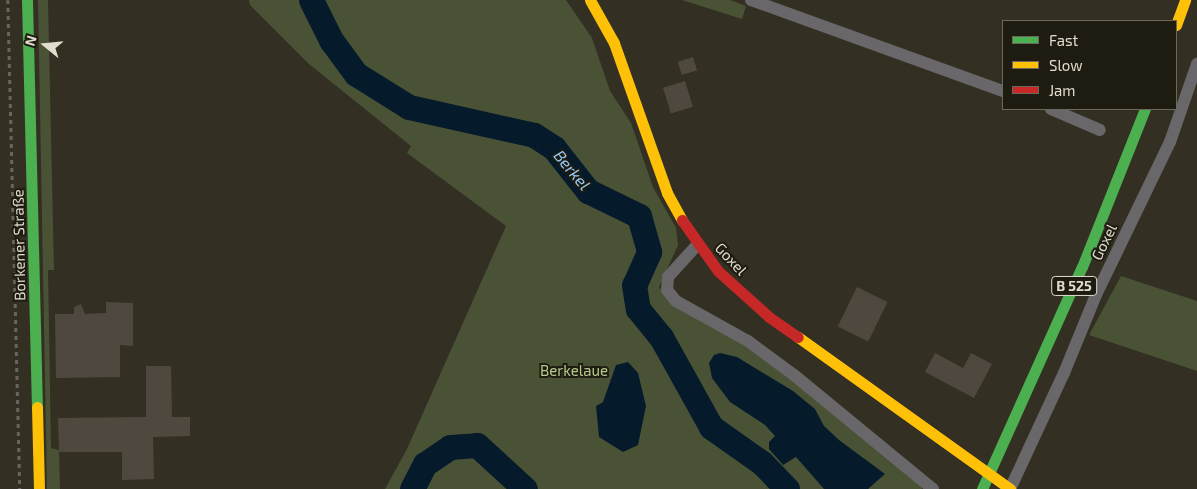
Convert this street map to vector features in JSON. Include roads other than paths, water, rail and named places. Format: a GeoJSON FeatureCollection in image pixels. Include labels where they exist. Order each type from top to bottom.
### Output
{"type":"FeatureCollection","features":[{"type":"Feature","properties":{"kind":"street","name":"Borkener Straße"},"geometry":{"type":"LineString","coordinates":[[27,0],[39,489]]}},
{"type":"Feature","properties":{"kind":"street","name":"Goxel"},"geometry":{"type":"LineString","coordinates":[[590,0],[614,43],[667,194],[697,245],[718,271],[770,317],[1010,488],[1064,373],[1096,295],[1170,142],[1197,64]]}},
{"type":"Feature","properties":{"kind":"street"},"geometry":{"type":"LineString","coordinates":[[751,0],[1002,91]]}},
{"type":"Feature","properties":{"kind":"street"},"geometry":{"type":"LineString","coordinates":[[1177,22],[1185,0]]}},
{"type":"Feature","properties":{"kind":"street"},"geometry":{"type":"LineString","coordinates":[[1053,110],[1100,130]]}},
{"type":"Feature","properties":{"kind":"street","name":"B 525"},"geometry":{"type":"LineString","coordinates":[[982,489],[1082,267],[1145,110]]}},
{"type":"Feature","properties":{"kind":"street","name":"Goxel"},"geometry":{"type":"LineString","coordinates":[[697,245],[668,277],[667,290],[676,301],[748,341],[794,375],[933,489]]}},
{"type":"Feature","properties":{"kind":"water"},"geometry":{"type":"Polygon","coordinates":[[[720,353],[737,357],[793,391],[815,409],[824,426],[839,440],[885,474],[868,489],[824,489],[796,457],[783,465],[769,449],[769,442],[775,436],[765,425],[730,402],[712,378],[709,363],[714,355],[720,353]]]}},
{"type":"Feature","properties":{"kind":"water"},"geometry":{"type":"Polygon","coordinates":[[[628,362],[638,373],[646,406],[638,445],[623,452],[599,437],[596,406],[603,402],[616,365],[628,362]]]}},
{"type":"Feature","properties":{"kind":"waterway","name":"Berkel"},"geometry":{"type":"LineString","coordinates":[[311,0],[331,40],[356,74],[409,107],[534,135],[554,148],[588,191],[639,216],[649,252],[634,285],[638,309],[661,337],[711,427],[762,463],[787,489]]}},
{"type":"Feature","properties":{"kind":"waterway","name":"Berkel"},"geometry":{"type":"LineString","coordinates":[[412,489],[425,464],[450,447],[477,445],[525,489]]}},
{"type":"Feature","properties":{"kind":"park label","name":"Berkelaue"},"geometry":{"type":"Point","coordinates":[574,371]}}]}
